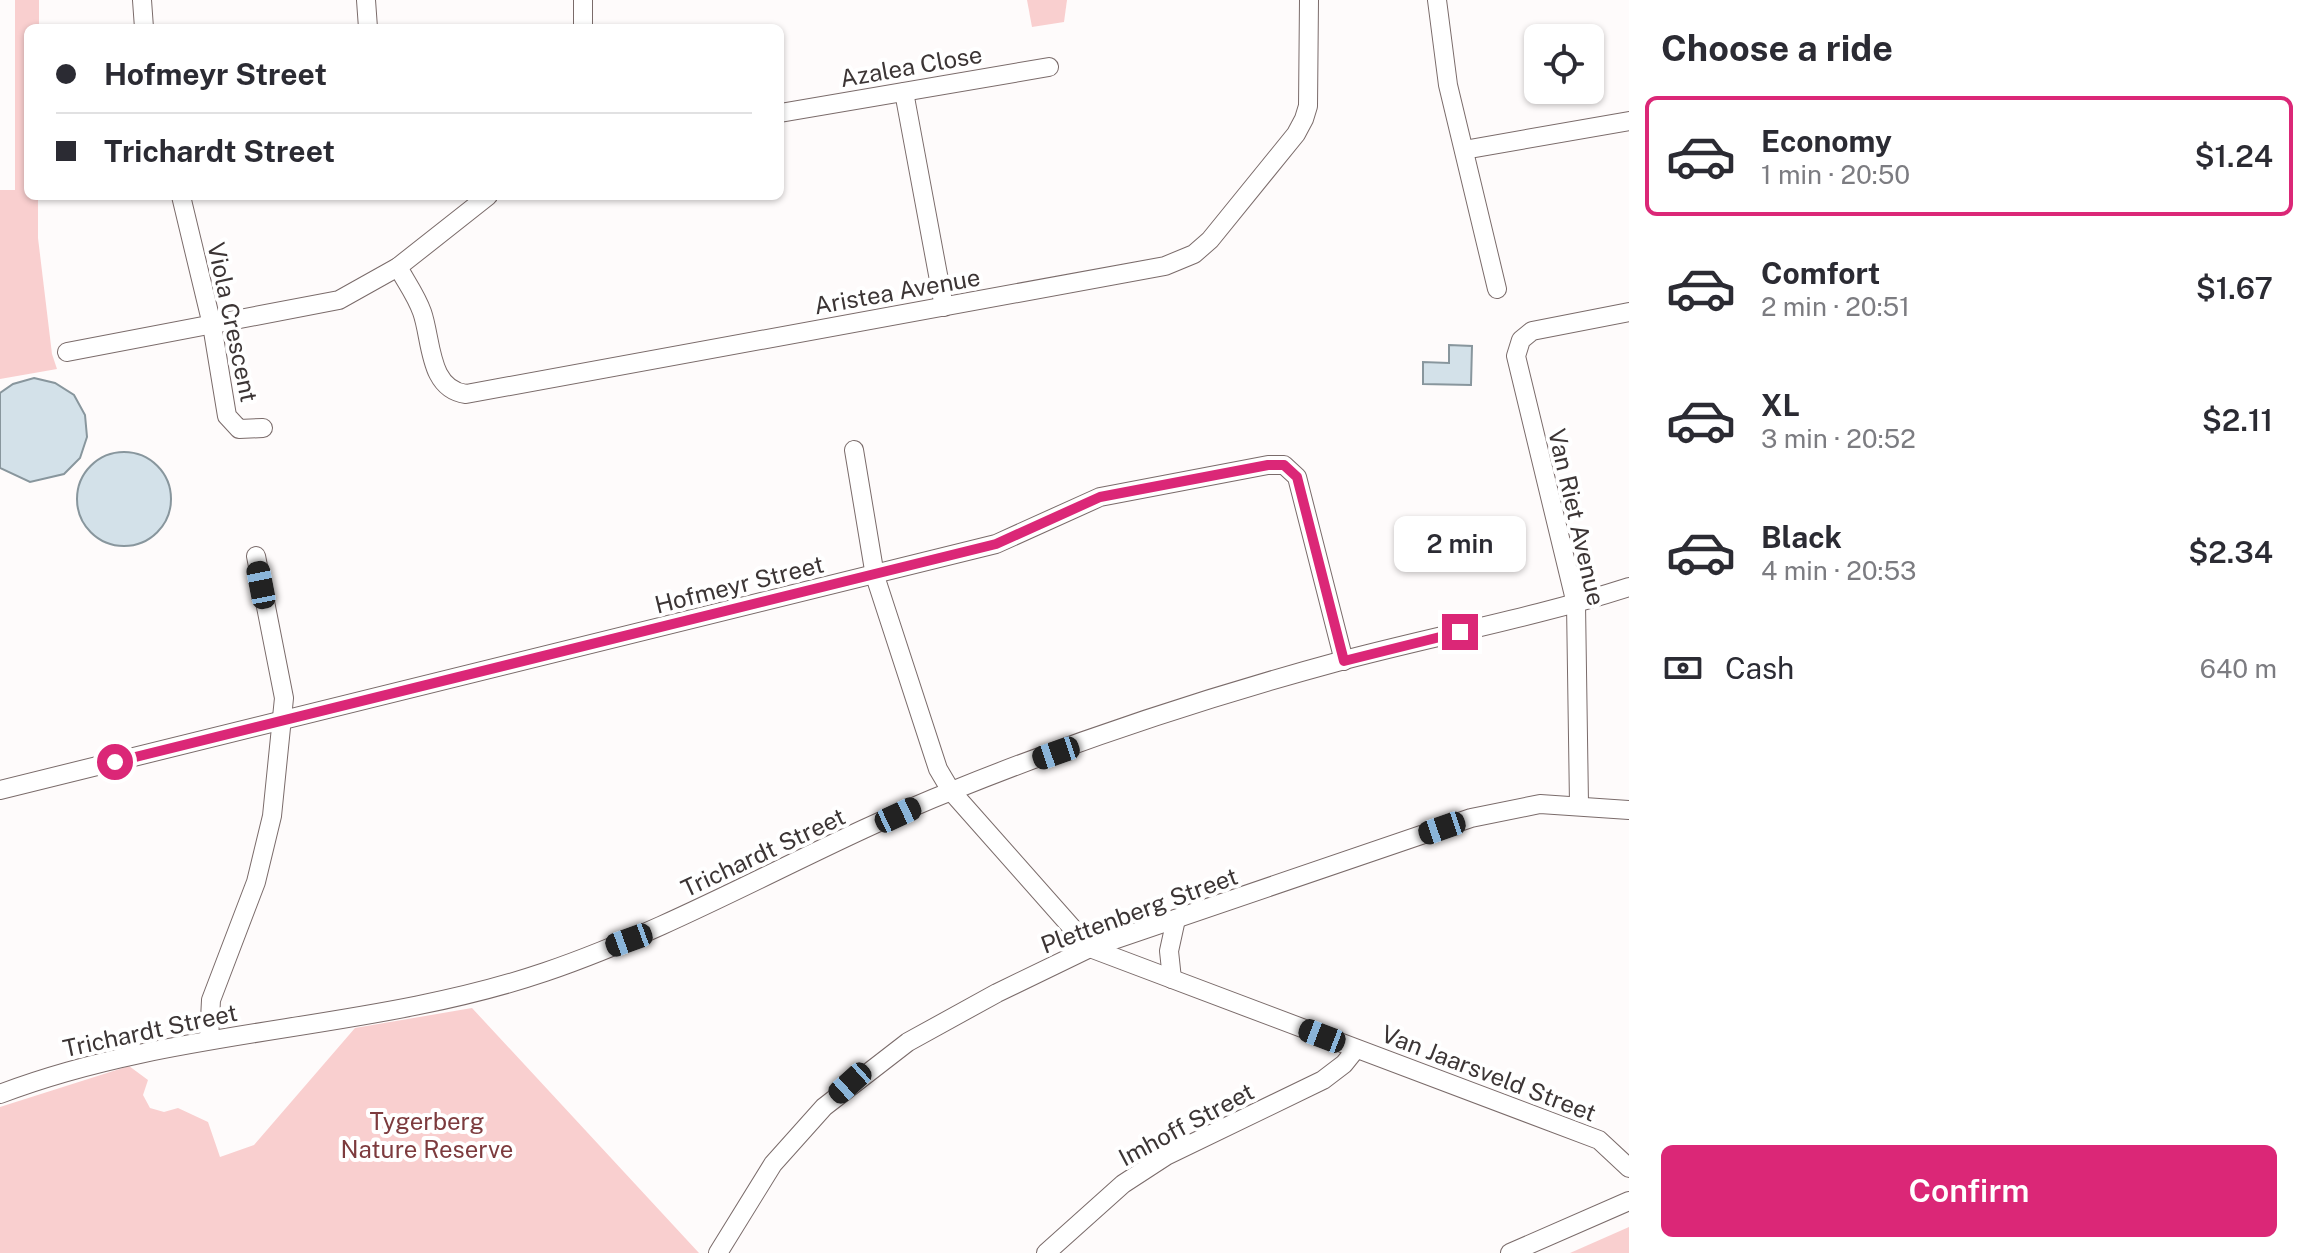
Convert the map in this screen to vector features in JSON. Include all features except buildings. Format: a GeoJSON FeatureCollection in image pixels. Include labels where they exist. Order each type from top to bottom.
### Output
{"type":"FeatureCollection","features":[{"type":"Feature","properties":{"kind":"street"},"geometry":{"type":"LineString","coordinates":[[142,0],[144,24]]}},
{"type":"Feature","properties":{"kind":"street"},"geometry":{"type":"LineString","coordinates":[[366,0],[368,24]]}},
{"type":"Feature","properties":{"kind":"street"},"geometry":{"type":"LineString","coordinates":[[583,0],[583,24]]}},
{"type":"Feature","properties":{"kind":"street","name":"Aristea Avenue"},"geometry":{"type":"LineString","coordinates":[[398,267],[422,314],[438,375],[447,387],[466,394],[1165,266],[1194,254],[1287,146],[1304,119],[1308,106],[1309,0]]}},
{"type":"Feature","properties":{"kind":"street"},"geometry":{"type":"LineString","coordinates":[[1437,0],[1448,85],[1497,289]]}},
{"type":"Feature","properties":{"kind":"street","name":"Azalea Close"},"geometry":{"type":"LineString","coordinates":[[784,112],[1049,67]]}},
{"type":"Feature","properties":{"kind":"street"},"geometry":{"type":"LineString","coordinates":[[904,92],[944,307]]}},
{"type":"Feature","properties":{"kind":"street"},"geometry":{"type":"LineString","coordinates":[[1464,150],[1629,121]]}},
{"type":"Feature","properties":{"kind":"street","name":"Viola Crescent"},"geometry":{"type":"LineString","coordinates":[[184,200],[212,325],[229,421],[245,430],[263,428]]}},
{"type":"Feature","properties":{"kind":"street"},"geometry":{"type":"LineString","coordinates":[[67,352],[330,302],[398,267],[483,200]]}},
{"type":"Feature","properties":{"kind":"street","name":"Van Riet Avenue"},"geometry":{"type":"LineString","coordinates":[[1579,804],[1576,604],[1516,364],[1521,340],[1539,328],[1629,312]]}},
{"type":"Feature","properties":{"kind":"street","name":"Van Jaarsveld Street"},"geometry":{"type":"LineString","coordinates":[[854,450],[875,576],[929,750],[951,791],[1090,948],[1599,1140],[1629,1168]]}},
{"type":"Feature","properties":{"kind":"street","name":"Hofmeyr Street"},"geometry":{"type":"LineString","coordinates":[[0,790],[996,544],[1100,497],[1268,465],[1284,465],[1297,477],[1344,661]]}},
{"type":"Feature","properties":{"kind":"street"},"geometry":{"type":"LineString","coordinates":[[209,1040],[211,1000],[256,882],[272,816],[282,721],[284,698],[256,556]]}},
{"type":"Feature","properties":{"kind":"street","name":"Trichardt Street"},"geometry":{"type":"LineString","coordinates":[[0,1094],[82,1065],[463,994],[544,972],[629,940],[951,791],[1253,685],[1576,604],[1629,587]]}},
{"type":"Feature","properties":{"kind":"street","name":"Plettenberg Street"},"geometry":{"type":"LineString","coordinates":[[718,1253],[773,1164],[801,1130],[850,1083],[908,1042],[1090,948],[1471,818],[1521,806],[1579,804],[1629,810]]}},
{"type":"Feature","properties":{"kind":"street"},"geometry":{"type":"LineString","coordinates":[[1172,979],[1169,951],[1176,919]]}},
{"type":"Feature","properties":{"kind":"street","name":"Imhoff Street"},"geometry":{"type":"LineString","coordinates":[[1046,1253],[1134,1177],[1166,1156],[1323,1080],[1344,1064],[1356,1049]]}},
{"type":"Feature","properties":{"kind":"street"},"geometry":{"type":"LineString","coordinates":[[1510,1253],[1629,1201]]}},
{"type":"Feature","properties":{"kind":"green space"},"geometry":{"type":"Polygon","coordinates":[[[15,0],[39,0],[39,24],[24,24],[24,200],[38,200],[38,238],[52,354],[57,369],[0,379],[0,190],[15,190],[15,0]]]}},
{"type":"Feature","properties":{"kind":"green space"},"geometry":{"type":"Polygon","coordinates":[[[1027,0],[1067,0],[1064,22],[1032,27],[1027,0]]]}},
{"type":"Feature","properties":{"kind":"green space","name":"Tygerberg Nature Reserve"},"geometry":{"type":"Polygon","coordinates":[[[472,1008],[699,1253],[0,1253],[0,1107],[129,1066],[148,1080],[143,1095],[150,1108],[164,1112],[178,1108],[208,1122],[220,1157],[254,1145],[355,1028],[472,1008]]]}},
{"type":"Feature","properties":{"kind":"green space"},"geometry":{"type":"Polygon","coordinates":[[[1629,1227],[1629,1253],[1570,1253],[1629,1227]]]}},
{"type":"Feature","properties":{"kind":"route"},"geometry":{"type":"LineString","coordinates":[[115,762],[996,544],[1100,497],[1268,465],[1284,465],[1297,477],[1344,661],[1460,632]]}}]}
